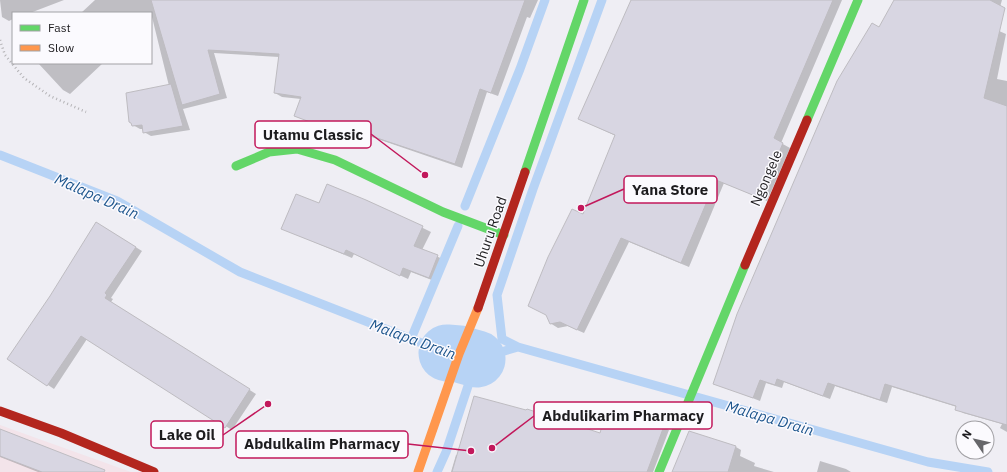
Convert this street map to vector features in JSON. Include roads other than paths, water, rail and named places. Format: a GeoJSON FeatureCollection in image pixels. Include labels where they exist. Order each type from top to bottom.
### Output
{"type":"FeatureCollection","features":[{"type":"Feature","properties":{"kind":"street","name":"Uhuru Road"},"geometry":{"type":"LineString","coordinates":[[418,472],[459,354],[504,235],[584,0]]}},
{"type":"Feature","properties":{"kind":"street","name":"Ngongele"},"geometry":{"type":"LineString","coordinates":[[659,472],[701,367],[858,0]]}},
{"type":"Feature","properties":{"kind":"street"},"geometry":{"type":"LineString","coordinates":[[236,166],[269,152],[297,149],[335,160],[443,212],[504,235]]}},
{"type":"Feature","properties":{"kind":"street"},"geometry":{"type":"LineString","coordinates":[[0,411],[61,433],[154,472]]}},
{"type":"Feature","properties":{"kind":"waterway"},"geometry":{"type":"LineString","coordinates":[[465,206],[520,69],[545,0]]}},
{"type":"Feature","properties":{"kind":"waterway"},"geometry":{"type":"LineString","coordinates":[[518,347],[502,339],[497,295],[533,189],[602,0]]}},
{"type":"Feature","properties":{"kind":"waterway","name":"Malapa Drain"},"geometry":{"type":"LineString","coordinates":[[0,155],[117,201],[240,272],[447,353]]}},
{"type":"Feature","properties":{"kind":"waterway"},"geometry":{"type":"LineString","coordinates":[[411,339],[458,226]]}},
{"type":"Feature","properties":{"kind":"waterway","name":"Malapa Drain"},"geometry":{"type":"LineString","coordinates":[[437,472],[446,452],[477,359],[518,347],[928,462],[988,472]]}},
{"type":"Feature","properties":{"kind":"waterway","name":"Malapa Drain"},"geometry":{"type":"LineString","coordinates":[[447,353],[459,354],[477,359]]}},
{"type":"Feature","properties":{"kind":"place","name":"Utamu Classic"},"geometry":{"type":"Point","coordinates":[425,175]}},
{"type":"Feature","properties":{"kind":"place","name":"Yana Store"},"geometry":{"type":"Point","coordinates":[581,208]}},
{"type":"Feature","properties":{"kind":"place","name":"Lake Oil"},"geometry":{"type":"Point","coordinates":[268,404]}},
{"type":"Feature","properties":{"kind":"place","name":"Abdulikarim Pharmacy"},"geometry":{"type":"Point","coordinates":[492,448]}},
{"type":"Feature","properties":{"kind":"place","name":"Abdulkalim Pharmacy"},"geometry":{"type":"Point","coordinates":[471,451]}}]}
